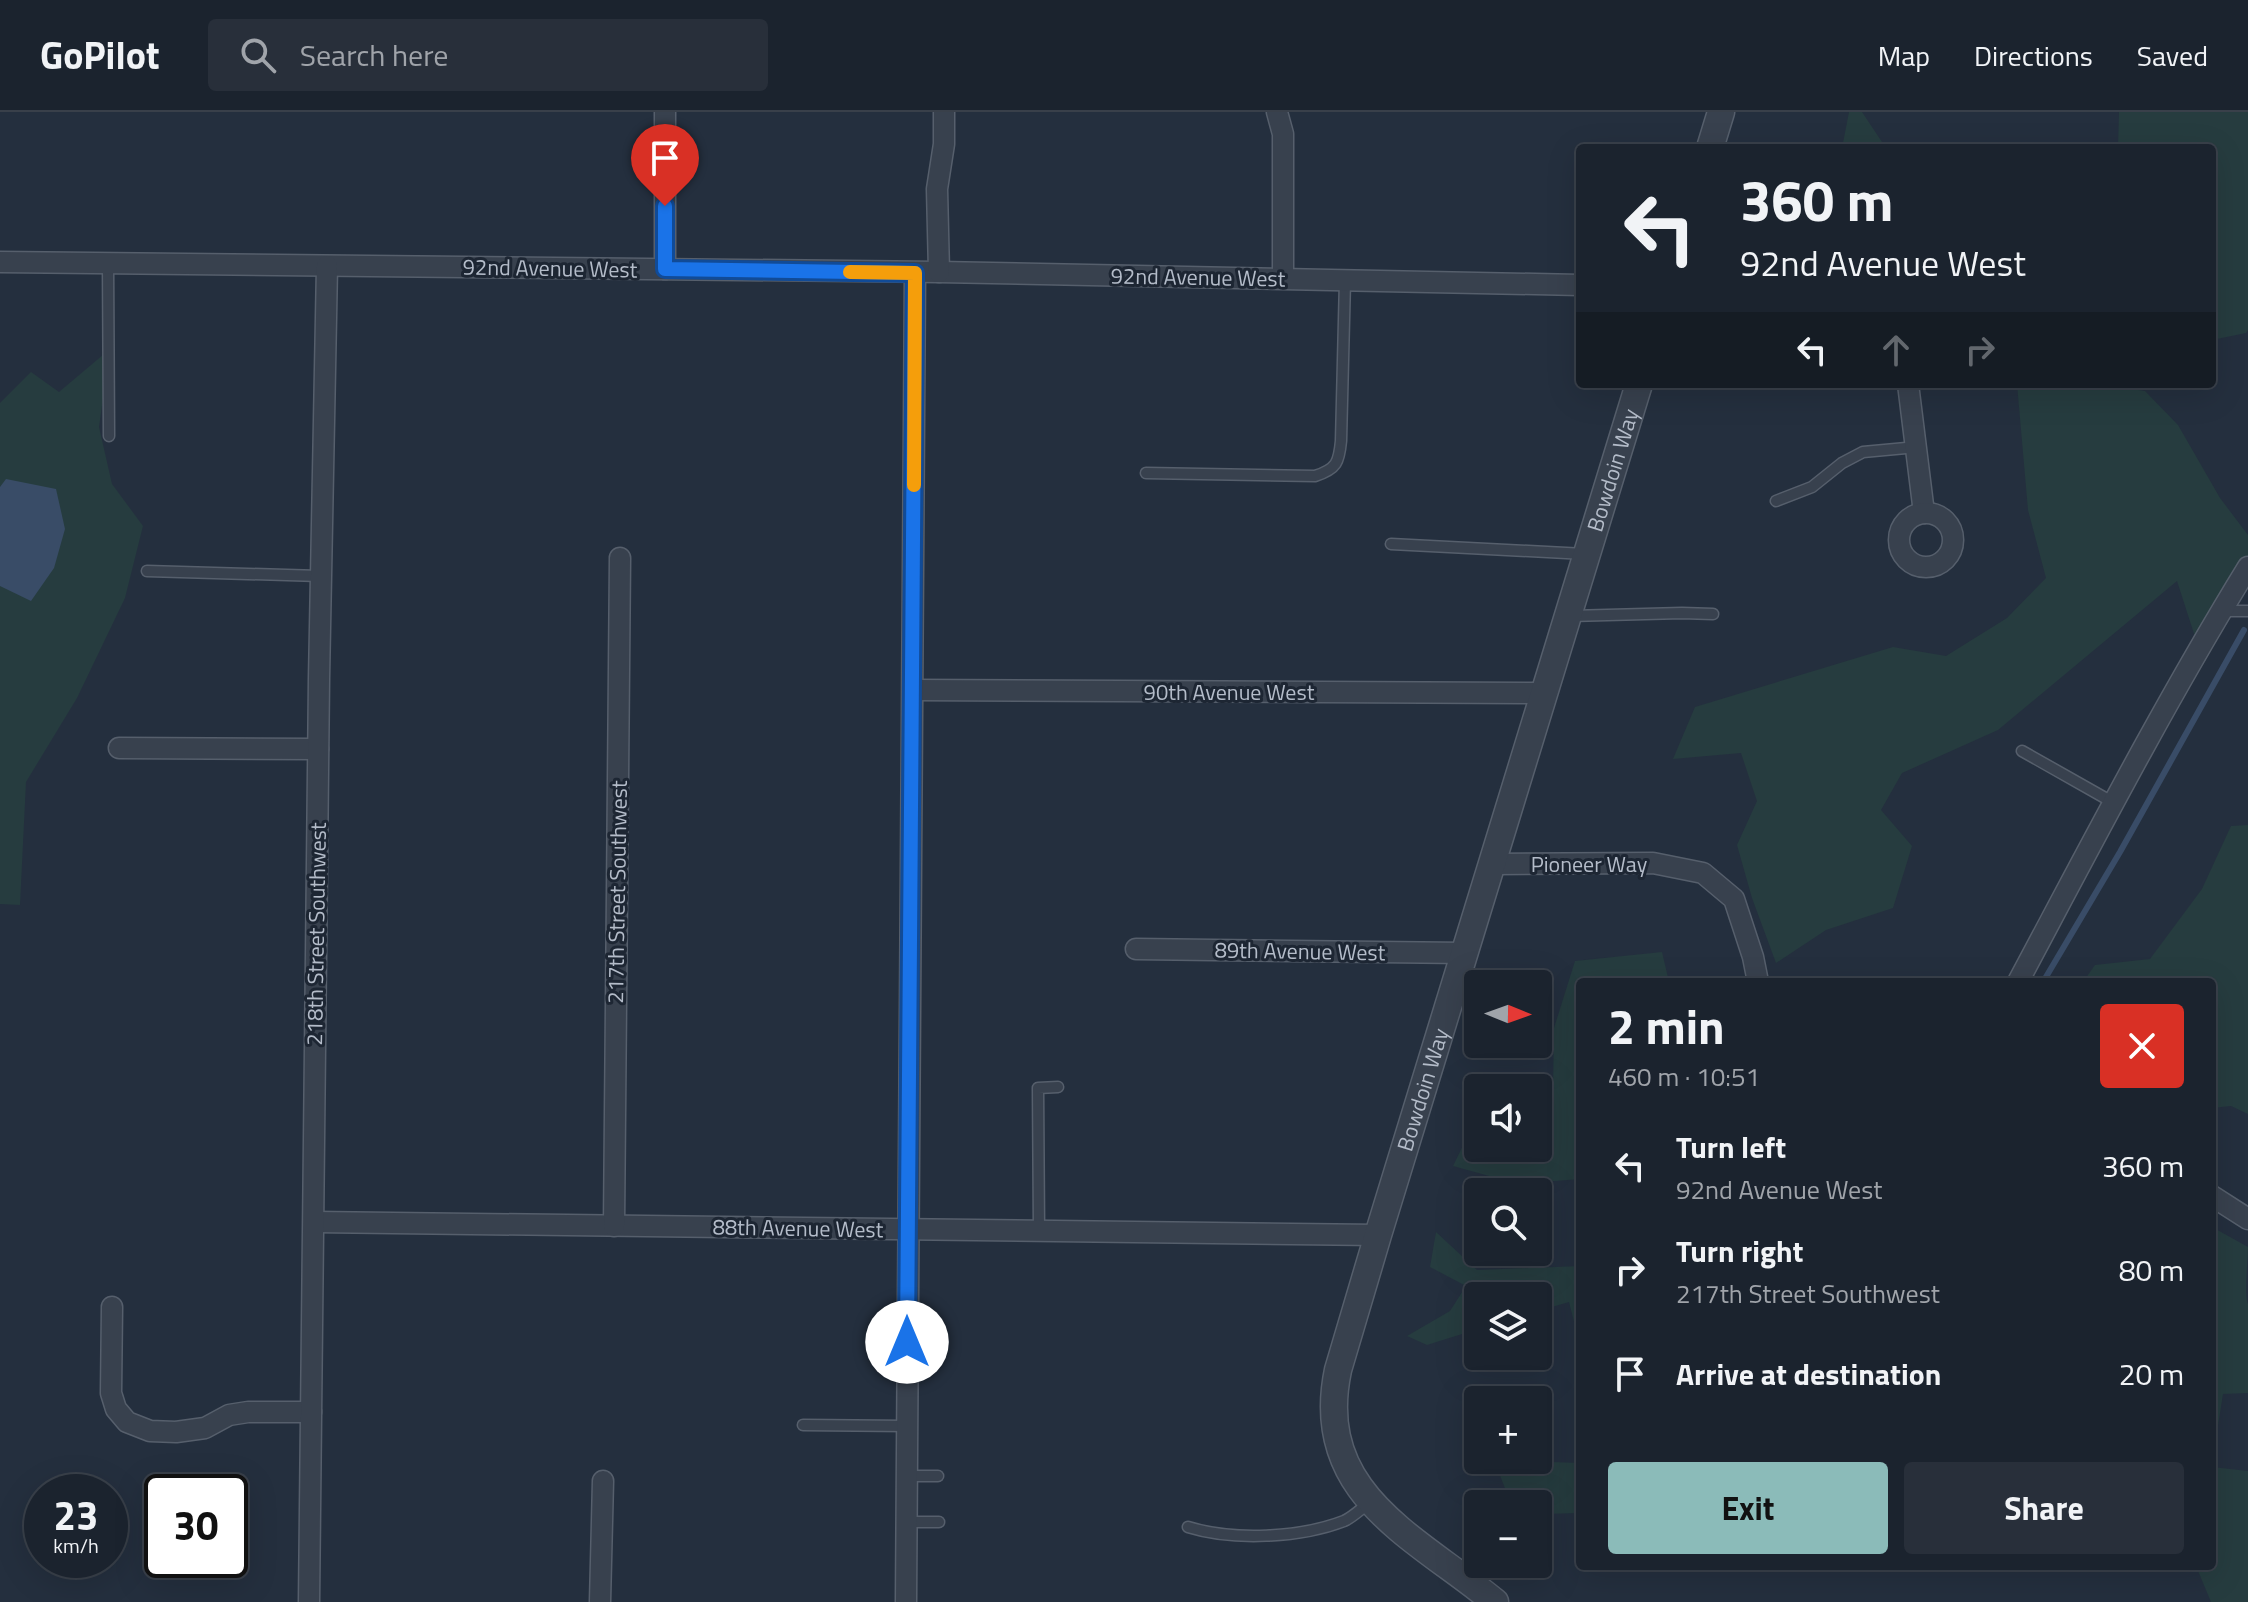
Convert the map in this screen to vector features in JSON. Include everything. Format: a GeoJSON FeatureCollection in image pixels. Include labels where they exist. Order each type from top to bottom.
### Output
{"type":"FeatureCollection","features":[{"type":"Feature","properties":{"kind":"street"},"geometry":{"type":"LineString","coordinates":[[665,112],[665,269]]}},
{"type":"Feature","properties":{"kind":"street"},"geometry":{"type":"LineString","coordinates":[[939,272],[937,189],[944,144],[944,112]]}},
{"type":"Feature","properties":{"kind":"street"},"geometry":{"type":"LineString","coordinates":[[1277,112],[1283,134],[1283,278]]}},
{"type":"Feature","properties":{"kind":"street"},"geometry":{"type":"LineString","coordinates":[[1711,144],[1721,112]]}},
{"type":"Feature","properties":{"kind":"street","name":"92nd Avenue West"},"geometry":{"type":"LineString","coordinates":[[0,262],[939,272],[1576,285]]}},
{"type":"Feature","properties":{"kind":"street","name":"218th Street Southwest"},"geometry":{"type":"LineString","coordinates":[[309,1602],[320,576],[327,266]]}},
{"type":"Feature","properties":{"kind":"street"},"geometry":{"type":"LineString","coordinates":[[906,1602],[915,273]]}},
{"type":"Feature","properties":{"kind":"street","name":"Bowdoin Way"},"geometry":{"type":"LineString","coordinates":[[1486,1599],[1370,1502],[1348,1471],[1339,1445],[1333,1393],[1378,1235],[1638,388]]}},
{"type":"Feature","properties":{"kind":"street"},"geometry":{"type":"LineString","coordinates":[[1909,388],[1924,513]]}},
{"type":"Feature","properties":{"kind":"street","name":"217th Street Southwest"},"geometry":{"type":"LineString","coordinates":[[614,1226],[620,558]]}},
{"type":"Feature","properties":{"kind":"street"},"geometry":{"type":"LineString","coordinates":[[2020,978],[2114,803],[2248,567]]}},
{"type":"Feature","properties":{"kind":"street","name":"90th Avenue West"},"geometry":{"type":"LineString","coordinates":[[913,690],[1544,693]]}},
{"type":"Feature","properties":{"kind":"street"},"geometry":{"type":"LineString","coordinates":[[119,748],[318,749]]}},
{"type":"Feature","properties":{"kind":"street","name":"Pioneer Way"},"geometry":{"type":"LineString","coordinates":[[1492,864],[1653,863],[1703,873],[1734,899],[1757,978]]}},
{"type":"Feature","properties":{"kind":"street","name":"89th Avenue West"},"geometry":{"type":"LineString","coordinates":[[1136,949],[1465,953]]}},
{"type":"Feature","properties":{"kind":"street"},"geometry":{"type":"LineString","coordinates":[[2216,1199],[2248,1219]]}},
{"type":"Feature","properties":{"kind":"street","name":"88th Avenue West"},"geometry":{"type":"LineString","coordinates":[[315,1222],[1378,1235]]}},
{"type":"Feature","properties":{"kind":"street"},"geometry":{"type":"LineString","coordinates":[[112,1307],[111,1393],[116,1409],[127,1422],[150,1431],[176,1432],[205,1428],[229,1415],[248,1412],[311,1412]]}},
{"type":"Feature","properties":{"kind":"street"},"geometry":{"type":"LineString","coordinates":[[600,1602],[603,1481]]}},
{"type":"Feature","properties":{"kind":"lane"},"geometry":{"type":"LineString","coordinates":[[108,264],[109,436]]}},
{"type":"Feature","properties":{"kind":"lane"},"geometry":{"type":"LineString","coordinates":[[1146,473],[1315,476],[1335,465],[1341,441],[1345,280]]}},
{"type":"Feature","properties":{"kind":"lane"},"geometry":{"type":"LineString","coordinates":[[1776,501],[1812,487],[1842,463],[1863,452],[1917,447]]}},
{"type":"Feature","properties":{"kind":"lane"},"geometry":{"type":"LineString","coordinates":[[1391,544],[1586,554]]}},
{"type":"Feature","properties":{"kind":"lane"},"geometry":{"type":"LineString","coordinates":[[147,571],[320,576]]}},
{"type":"Feature","properties":{"kind":"lane"},"geometry":{"type":"LineString","coordinates":[[2221,611],[2248,611]]}},
{"type":"Feature","properties":{"kind":"lane"},"geometry":{"type":"LineString","coordinates":[[1568,616],[1713,614]]}},
{"type":"Feature","properties":{"kind":"lane"},"geometry":{"type":"LineString","coordinates":[[2022,751],[2114,803]]}},
{"type":"Feature","properties":{"kind":"lane"},"geometry":{"type":"LineString","coordinates":[[1039,1231],[1038,1088],[1058,1087]]}},
{"type":"Feature","properties":{"kind":"lane"},"geometry":{"type":"LineString","coordinates":[[803,1425],[907,1426]]}},
{"type":"Feature","properties":{"kind":"lane"},"geometry":{"type":"LineString","coordinates":[[906,1476],[938,1476]]}},
{"type":"Feature","properties":{"kind":"lane"},"geometry":{"type":"LineString","coordinates":[[1188,1527],[1209,1533],[1294,1534],[1347,1520],[1370,1502]]}},
{"type":"Feature","properties":{"kind":"lane"},"geometry":{"type":"LineString","coordinates":[[905,1522],[939,1522]]}},
{"type":"Feature","properties":{"kind":"green space"},"geometry":{"type":"Polygon","coordinates":[[[1849,112],[1862,112],[1883,144],[1843,144],[1849,112]]]}},
{"type":"Feature","properties":{"kind":"green space"},"geometry":{"type":"Polygon","coordinates":[[[2119,112],[2248,112],[2246,333],[2216,339],[2216,144],[2118,144],[2119,112]]]}},
{"type":"Feature","properties":{"kind":"green space"},"geometry":{"type":"Polygon","coordinates":[[[110,349],[99,427],[112,484],[143,526],[125,598],[77,698],[26,782],[20,905],[0,904],[0,403],[31,372],[59,392],[110,349]]]}},
{"type":"Feature","properties":{"kind":"green space"},"geometry":{"type":"Polygon","coordinates":[[[2017,388],[2125,388],[2145,391],[2178,425],[2220,498],[2248,535],[2248,564],[2197,643],[2177,581],[1998,730],[1902,773],[1881,810],[1912,846],[1893,908],[1826,930],[1776,963],[1737,845],[1757,801],[1741,753],[1673,759],[1695,707],[1893,647],[1946,656],[2007,618],[2046,578],[2028,510],[2017,388]]]}},
{"type":"Feature","properties":{"kind":"green space"},"geometry":{"type":"Polygon","coordinates":[[[2248,825],[2248,1114],[2231,1106],[2216,1108],[2216,978],[2086,978],[2095,965],[2150,959],[2202,889],[2231,826],[2248,825]]]}},
{"type":"Feature","properties":{"kind":"green space"},"geometry":{"type":"Polygon","coordinates":[[[1662,952],[1668,978],[1576,978],[1576,1179],[1496,1178],[1453,1166],[1464,1144],[1464,1162],[1552,1162],[1554,1028],[1575,961],[1662,952]]]}},
{"type":"Feature","properties":{"kind":"green space"},"geometry":{"type":"Polygon","coordinates":[[[2216,1229],[2248,1247],[2248,1393],[2223,1394],[2216,1438],[2216,1229]]]}},
{"type":"Feature","properties":{"kind":"green space"},"geometry":{"type":"Polygon","coordinates":[[[1436,1232],[1464,1258],[1464,1266],[1473,1266],[1477,1270],[1576,1266],[1576,1329],[1569,1302],[1552,1307],[1552,1282],[1464,1282],[1464,1285],[1430,1267],[1436,1232]]]}},
{"type":"Feature","properties":{"kind":"green space"},"geometry":{"type":"Polygon","coordinates":[[[1464,1289],[1464,1333],[1427,1345],[1407,1336],[1450,1311],[1464,1289]]]}},
{"type":"Feature","properties":{"kind":"green space"},"geometry":{"type":"Polygon","coordinates":[[[1552,1462],[1576,1463],[1576,1513],[1552,1514],[1552,1490],[1506,1490],[1499,1474],[1552,1474],[1552,1462]]]}},
{"type":"Feature","properties":{"kind":"green space"},"geometry":{"type":"Polygon","coordinates":[[[2216,1467],[2248,1471],[2248,1602],[2211,1602],[2198,1570],[2216,1570],[2216,1467]]]}},
{"type":"Feature","properties":{"kind":"water"},"geometry":{"type":"Polygon","coordinates":[[[6,479],[56,489],[65,529],[54,568],[31,601],[0,586],[0,487],[6,479]]]}},
{"type":"Feature","properties":{"kind":"waterway"},"geometry":{"type":"LineString","coordinates":[[2045,978],[2244,630]]}},
{"type":"Feature","properties":{"kind":"slow traffic"},"geometry":{"type":"LineString","coordinates":[[850,272],[915,273],[914,485]]}},
{"type":"Feature","properties":{"kind":"route"},"geometry":{"type":"LineString","coordinates":[[665,206],[665,269],[915,273],[907,1342]]}}]}
